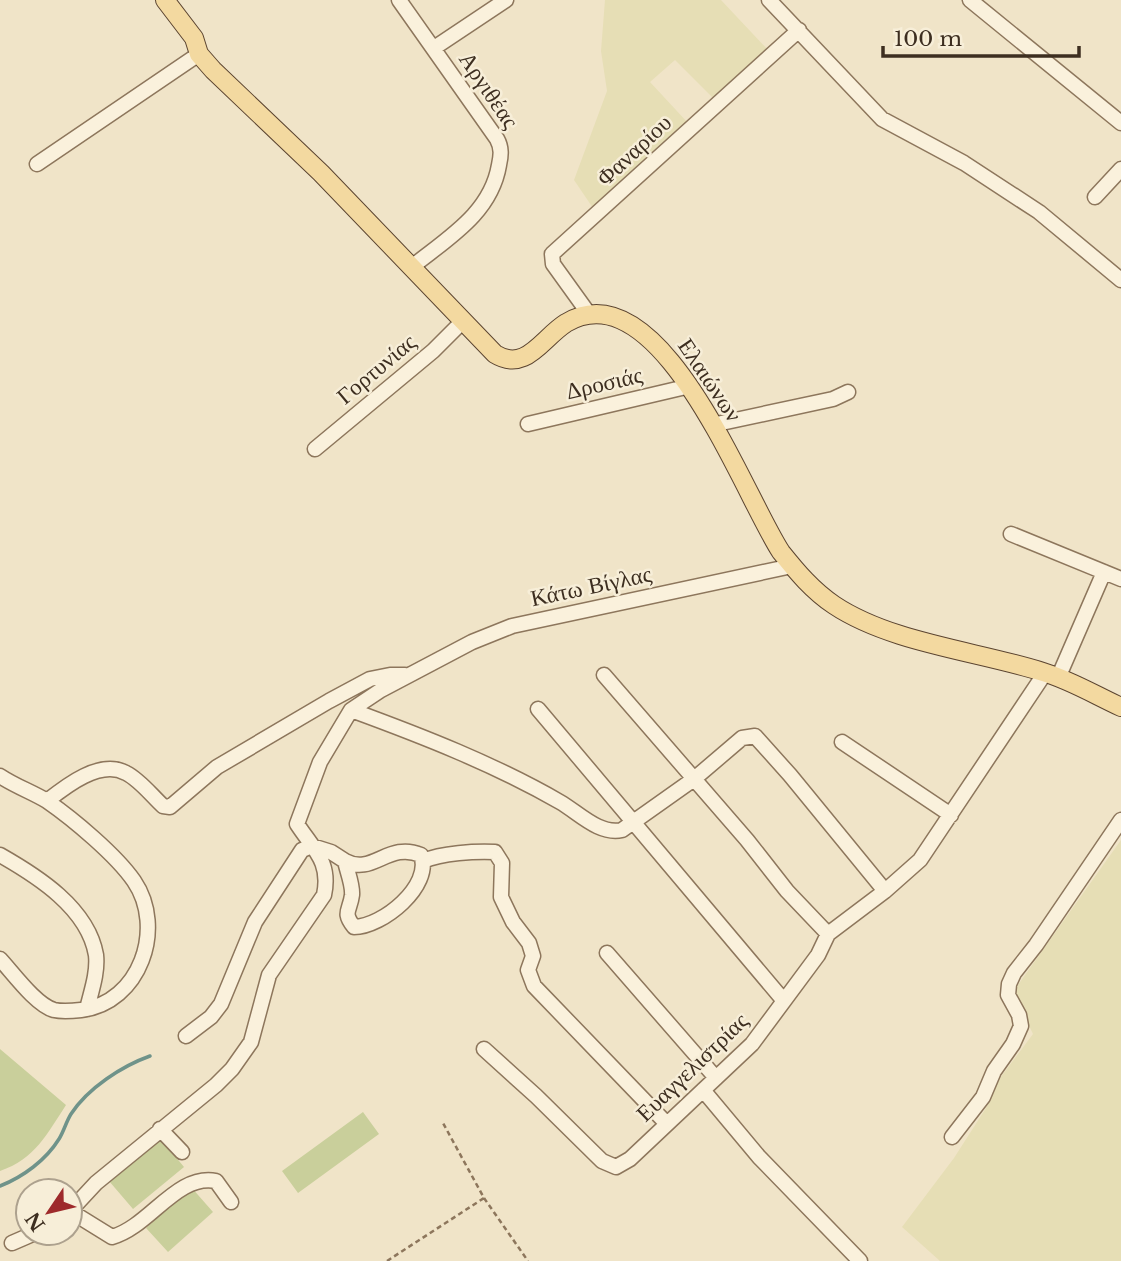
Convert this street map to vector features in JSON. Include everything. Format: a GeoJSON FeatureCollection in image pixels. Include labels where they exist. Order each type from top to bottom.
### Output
{"type":"FeatureCollection","features":[{"type":"Feature","properties":{"kind":"main road"},"geometry":{"type":"LineString","coordinates":[[165,0],[194,38],[199,54],[226,84],[321,173],[495,354],[516,361],[527,356],[566,323],[589,314]]}},
{"type":"Feature","properties":{"kind":"main road","name":"Ελαιώνων"},"geometry":{"type":"LineString","coordinates":[[589,314],[612,317],[642,333],[662,350],[690,386],[774,540],[792,566],[826,600],[868,623],[1052,676],[1121,707]]}},
{"type":"Feature","properties":{"kind":"street","name":"Αργιθέας"},"geometry":{"type":"LineString","coordinates":[[399,0],[501,148],[495,184],[484,205],[413,267]]}},
{"type":"Feature","properties":{"kind":"street"},"geometry":{"type":"LineString","coordinates":[[434,48],[506,0]]}},
{"type":"Feature","properties":{"kind":"street"},"geometry":{"type":"LineString","coordinates":[[769,0],[882,119],[964,163],[1039,212],[1121,280]]}},
{"type":"Feature","properties":{"kind":"street"},"geometry":{"type":"LineString","coordinates":[[970,0],[1121,123]]}},
{"type":"Feature","properties":{"kind":"street","name":"Φαναρίου"},"geometry":{"type":"LineString","coordinates":[[589,314],[553,264],[552,254],[799,30]]}},
{"type":"Feature","properties":{"kind":"street"},"geometry":{"type":"LineString","coordinates":[[37,164],[199,54]]}},
{"type":"Feature","properties":{"kind":"street"},"geometry":{"type":"LineString","coordinates":[[1095,197],[1121,169]]}},
{"type":"Feature","properties":{"kind":"street","name":"Γορτυνίας"},"geometry":{"type":"LineString","coordinates":[[315,449],[433,351],[463,321]]}},
{"type":"Feature","properties":{"kind":"street","name":"Δροσιάς"},"geometry":{"type":"LineString","coordinates":[[528,424],[690,386]]}},
{"type":"Feature","properties":{"kind":"street"},"geometry":{"type":"LineString","coordinates":[[712,425],[833,399],[848,392]]}},
{"type":"Feature","properties":{"kind":"street"},"geometry":{"type":"LineString","coordinates":[[1011,534],[1121,579]]}},
{"type":"Feature","properties":{"kind":"street","name":"Κάτω Βίγλας"},"geometry":{"type":"LineString","coordinates":[[351,710],[381,690],[472,642],[512,626],[792,566]]}},
{"type":"Feature","properties":{"kind":"street"},"geometry":{"type":"LineString","coordinates":[[604,675],[747,840],[787,891],[828,934],[885,891],[920,860],[1052,676],[1104,572]]}},
{"type":"Feature","properties":{"kind":"street"},"geometry":{"type":"LineString","coordinates":[[47,801],[69,784],[110,769],[127,773],[163,806],[170,807],[217,767],[329,701],[370,679],[390,675],[408,676]]}},
{"type":"Feature","properties":{"kind":"street"},"geometry":{"type":"LineString","coordinates":[[538,709],[784,1001]]}},
{"type":"Feature","properties":{"kind":"street"},"geometry":{"type":"LineString","coordinates":[[84,1196],[160,1129],[216,1085],[232,1069],[251,1042],[269,975],[324,894],[327,879],[325,864],[297,824],[320,761],[351,710],[434,741],[508,775],[612,832],[622,830],[635,822],[694,779],[742,738],[755,736],[820,810],[885,891]]}},
{"type":"Feature","properties":{"kind":"street"},"geometry":{"type":"LineString","coordinates":[[842,742],[951,815]]}},
{"type":"Feature","properties":{"kind":"street"},"geometry":{"type":"LineString","coordinates":[[0,776],[47,801],[98,842],[132,878],[143,899],[148,919],[145,952],[131,981],[113,999],[87,1009],[68,1012],[41,1003],[0,959]]}},
{"type":"Feature","properties":{"kind":"street"},"geometry":{"type":"LineString","coordinates":[[952,1137],[983,1097],[994,1071],[1013,1044],[1021,1026],[1019,1015],[1008,995],[1014,973],[1121,820]]}},
{"type":"Feature","properties":{"kind":"street"},"geometry":{"type":"LineString","coordinates":[[186,1036],[211,1017],[221,1003],[255,922],[302,850],[312,846],[331,852],[355,867],[409,850],[421,855],[423,862],[416,888],[385,918],[366,927],[354,927],[347,919],[347,908],[352,895],[345,861]]}},
{"type":"Feature","properties":{"kind":"street"},"geometry":{"type":"LineString","coordinates":[[423,862],[434,857],[481,851],[495,852],[502,863],[501,897],[513,922],[529,943],[533,956],[528,970],[534,986],[667,1125]]}},
{"type":"Feature","properties":{"kind":"street"},"geometry":{"type":"LineString","coordinates":[[0,855],[36,876],[59,894],[82,925],[96,957],[87,1009]]}},
{"type":"Feature","properties":{"kind":"street","name":"Ευαγγελιστρίας"},"geometry":{"type":"LineString","coordinates":[[484,1049],[537,1096],[602,1161],[616,1167],[630,1159],[752,1044],[818,955],[828,934]]}},
{"type":"Feature","properties":{"kind":"street"},"geometry":{"type":"LineString","coordinates":[[607,953],[716,1078]]}},
{"type":"Feature","properties":{"kind":"street"},"geometry":{"type":"LineString","coordinates":[[703,1090],[759,1157],[860,1261]]}},
{"type":"Feature","properties":{"kind":"street"},"geometry":{"type":"LineString","coordinates":[[160,1129],[181,1152]]}},
{"type":"Feature","properties":{"kind":"street"},"geometry":{"type":"LineString","coordinates":[[84,1219],[113,1237],[127,1233],[185,1186],[198,1180],[216,1181],[231,1202]]}},
{"type":"Feature","properties":{"kind":"path"},"geometry":{"type":"LineString","coordinates":[[443,1123],[484,1198],[528,1261]]}},
{"type":"Feature","properties":{"kind":"path"},"geometry":{"type":"LineString","coordinates":[[387,1261],[484,1198]]}},
{"type":"Feature","properties":{"kind":"shaded area"},"geometry":{"type":"Polygon","coordinates":[[[605,0],[721,0],[769,51],[716,101],[675,60],[650,82],[689,124],[595,211],[574,180],[607,91],[601,51],[605,0]]]}},
{"type":"Feature","properties":{"kind":"shaded area"},"geometry":{"type":"Polygon","coordinates":[[[1121,840],[1121,1261],[940,1261],[902,1227],[954,1158],[986,1108],[1000,1078],[1033,1034],[1013,992],[1121,840]]]}},
{"type":"Feature","properties":{"kind":"green space"},"geometry":{"type":"Polygon","coordinates":[[[0,1049],[66,1105],[31,1152],[22,1160],[0,1171],[0,1049]]]}},
{"type":"Feature","properties":{"kind":"green space"},"geometry":{"type":"Polygon","coordinates":[[[363,1112],[379,1134],[298,1193],[282,1171],[363,1112]]]}},
{"type":"Feature","properties":{"kind":"green space"},"geometry":{"type":"Polygon","coordinates":[[[161,1139],[184,1167],[133,1209],[109,1181],[161,1139]]]}},
{"type":"Feature","properties":{"kind":"green space"},"geometry":{"type":"Polygon","coordinates":[[[191,1187],[213,1212],[168,1252],[146,1228],[191,1187]]]}},
{"type":"Feature","properties":{"kind":"waterway"},"geometry":{"type":"LineString","coordinates":[[0,1186],[25,1173],[48,1154],[78,1104],[96,1087],[117,1072],[150,1056]]}}]}
